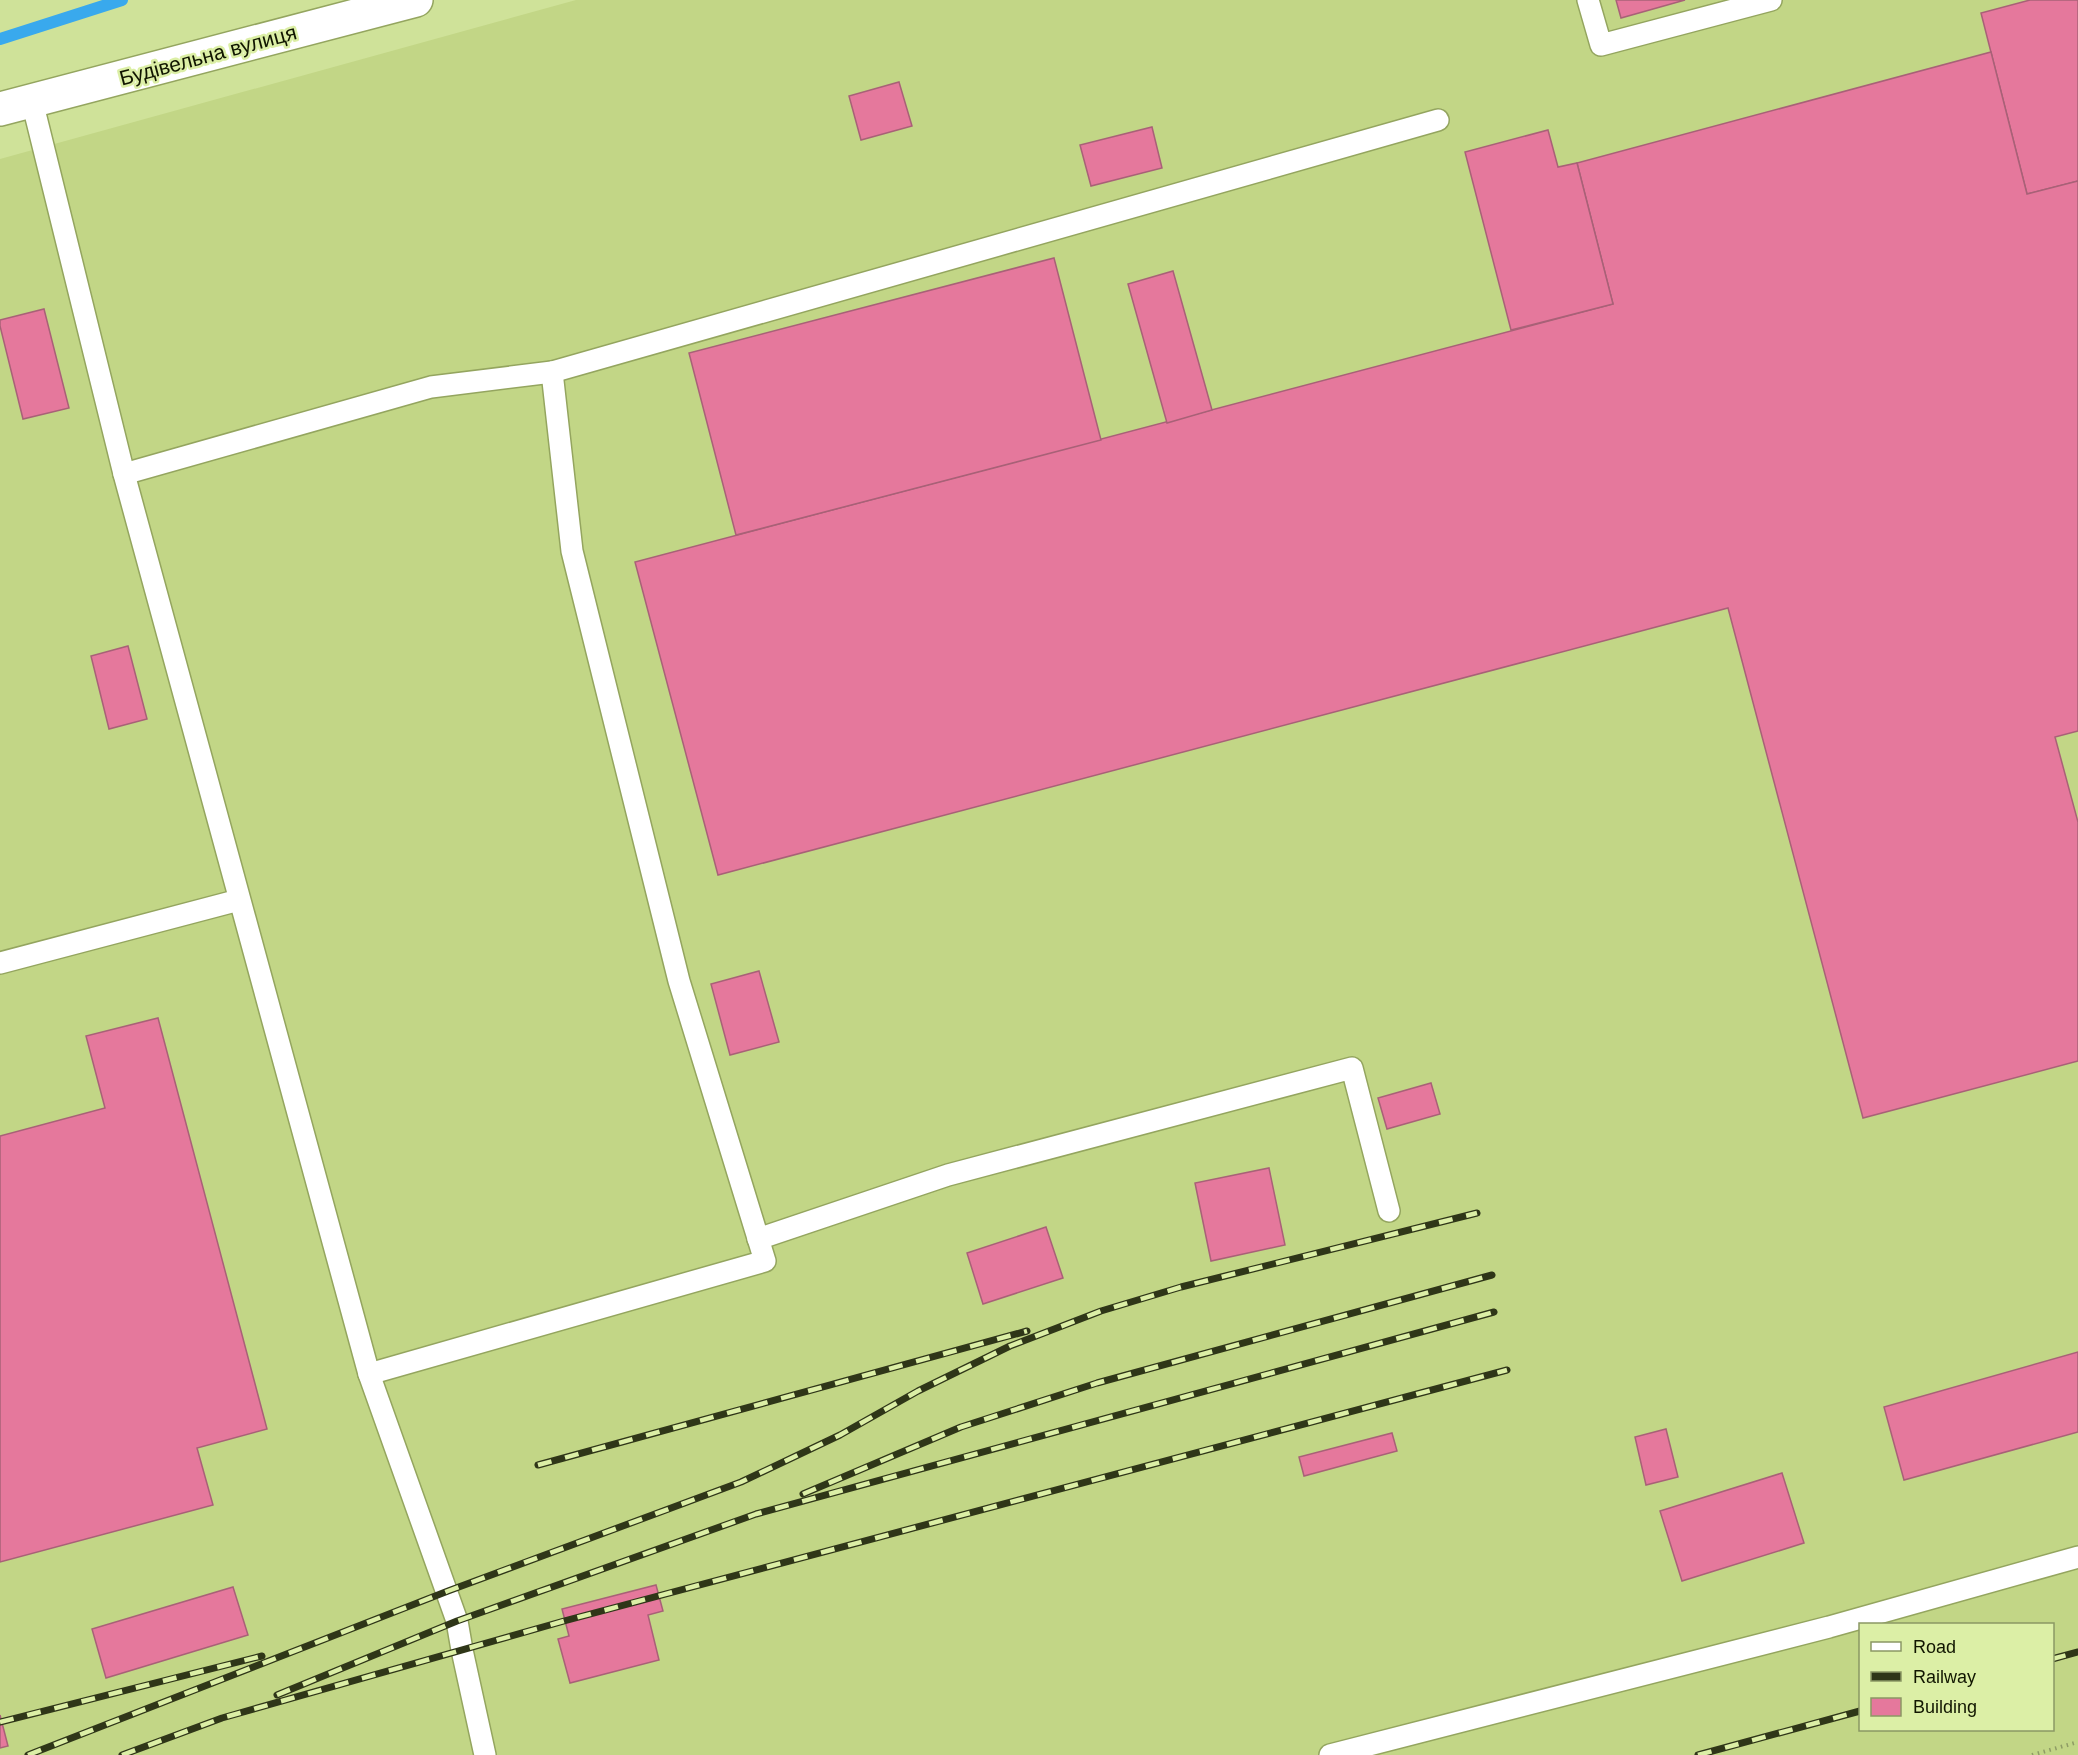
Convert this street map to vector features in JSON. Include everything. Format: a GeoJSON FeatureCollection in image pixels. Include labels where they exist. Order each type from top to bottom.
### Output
{"type":"FeatureCollection","features":[{"type":"Feature","properties":{"kind":"street","name":"Будівельна вулиця"},"geometry":{"type":"LineString","coordinates":[[0,109],[404,2]]}},
{"type":"Feature","properties":{"kind":"lane"},"geometry":{"type":"LineString","coordinates":[[1588,0],[1601,45],[1771,0]]}},
{"type":"Feature","properties":{"kind":"lane"},"geometry":{"type":"LineString","coordinates":[[32,101],[123,474],[238,900],[369,1374],[457,1621],[485,1755]]}},
{"type":"Feature","properties":{"kind":"lane"},"geometry":{"type":"LineString","coordinates":[[123,474],[431,387],[552,372],[1438,120]]}},
{"type":"Feature","properties":{"kind":"lane"},"geometry":{"type":"LineString","coordinates":[[369,1374],[765,1261],[679,981],[573,551],[552,372]]}},
{"type":"Feature","properties":{"kind":"lane"},"geometry":{"type":"LineString","coordinates":[[0,963],[238,900]]}},
{"type":"Feature","properties":{"kind":"lane"},"geometry":{"type":"LineString","coordinates":[[758,1239],[948,1175],[1352,1068],[1389,1211]]}},
{"type":"Feature","properties":{"kind":"lane"},"geometry":{"type":"LineString","coordinates":[[1330,1755],[1828,1627],[2078,1557]]}},
{"type":"Feature","properties":{"kind":"path"},"geometry":{"type":"LineString","coordinates":[[2032,1755],[2078,1742]]}},
{"type":"Feature","properties":{"kind":"shaded area"},"geometry":{"type":"Polygon","coordinates":[[[576,0],[2078,0],[2078,1755],[0,1755],[0,159],[576,0]]]}},
{"type":"Feature","properties":{"kind":"building"},"geometry":{"type":"Polygon","coordinates":[[[1616,0],[1685,0],[1621,18],[1616,0]]]}},
{"type":"Feature","properties":{"kind":"building"},"geometry":{"type":"Polygon","coordinates":[[[2030,0],[2078,0],[2078,181],[2027,194],[1981,13],[2030,0]]]}},
{"type":"Feature","properties":{"kind":"building"},"geometry":{"type":"Polygon","coordinates":[[[1991,52],[2027,194],[2078,181],[2078,731],[2055,737],[2078,822],[2078,1061],[1863,1118],[1728,608],[718,875],[635,562],[1613,304],[1577,163],[1991,52]]]}},
{"type":"Feature","properties":{"kind":"building"},"geometry":{"type":"Polygon","coordinates":[[[899,82],[912,126],[861,140],[849,96],[899,82]]]}},
{"type":"Feature","properties":{"kind":"building"},"geometry":{"type":"Polygon","coordinates":[[[1152,127],[1162,168],[1091,186],[1080,145],[1152,127]]]}},
{"type":"Feature","properties":{"kind":"building"},"geometry":{"type":"Polygon","coordinates":[[[1548,130],[1558,167],[1577,163],[1613,304],[1511,330],[1465,152],[1548,130]]]}},
{"type":"Feature","properties":{"kind":"building"},"geometry":{"type":"Polygon","coordinates":[[[1054,258],[1101,440],[736,535],[689,353],[1054,258]]]}},
{"type":"Feature","properties":{"kind":"building"},"geometry":{"type":"Polygon","coordinates":[[[1173,271],[1212,410],[1167,423],[1128,284],[1173,271]]]}},
{"type":"Feature","properties":{"kind":"building"},"geometry":{"type":"Polygon","coordinates":[[[44,309],[69,408],[23,419],[0,320],[44,309]]]}},
{"type":"Feature","properties":{"kind":"building"},"geometry":{"type":"Polygon","coordinates":[[[128,646],[147,719],[109,729],[91,656],[128,646]]]}},
{"type":"Feature","properties":{"kind":"building"},"geometry":{"type":"Polygon","coordinates":[[[759,971],[779,1042],[730,1055],[711,984],[759,971]]]}},
{"type":"Feature","properties":{"kind":"building"},"geometry":{"type":"Polygon","coordinates":[[[158,1018],[267,1429],[197,1448],[213,1505],[0,1562],[0,1136],[105,1108],[86,1036],[158,1018]]]}},
{"type":"Feature","properties":{"kind":"building"},"geometry":{"type":"Polygon","coordinates":[[[1431,1083],[1440,1114],[1387,1129],[1378,1098],[1431,1083]]]}},
{"type":"Feature","properties":{"kind":"building"},"geometry":{"type":"Polygon","coordinates":[[[1269,1168],[1285,1245],[1211,1261],[1195,1183],[1269,1168]]]}},
{"type":"Feature","properties":{"kind":"building"},"geometry":{"type":"Polygon","coordinates":[[[1046,1227],[1063,1278],[983,1304],[967,1253],[1046,1227]]]}},
{"type":"Feature","properties":{"kind":"building"},"geometry":{"type":"Polygon","coordinates":[[[2078,1352],[2078,1432],[1904,1480],[1884,1407],[2078,1352]]]}},
{"type":"Feature","properties":{"kind":"building"},"geometry":{"type":"Polygon","coordinates":[[[1666,1429],[1678,1477],[1646,1485],[1635,1437],[1666,1429]]]}},
{"type":"Feature","properties":{"kind":"building"},"geometry":{"type":"Polygon","coordinates":[[[1392,1433],[1397,1451],[1304,1476],[1299,1457],[1392,1433]]]}},
{"type":"Feature","properties":{"kind":"building"},"geometry":{"type":"Polygon","coordinates":[[[1782,1473],[1804,1543],[1682,1581],[1660,1511],[1782,1473]]]}},
{"type":"Feature","properties":{"kind":"building"},"geometry":{"type":"Polygon","coordinates":[[[656,1585],[663,1611],[648,1615],[659,1660],[570,1683],[558,1639],[569,1636],[562,1609],[656,1585]]]}},
{"type":"Feature","properties":{"kind":"building"},"geometry":{"type":"Polygon","coordinates":[[[233,1587],[248,1635],[106,1678],[92,1629],[233,1587]]]}},
{"type":"Feature","properties":{"kind":"building"},"geometry":{"type":"Polygon","coordinates":[[[0,1715],[8,1746],[0,1748],[0,1715]]]}},
{"type":"Feature","properties":{"kind":"waterway"},"geometry":{"type":"LineString","coordinates":[[0,39],[122,0]]}},
{"type":"Feature","properties":{"kind":"railway"},"geometry":{"type":"LineString","coordinates":[[28,1755],[448,1591],[741,1482],[840,1435],[918,1391],[1010,1346],[1101,1311],[1181,1287],[1477,1213]]}},
{"type":"Feature","properties":{"kind":"railway"},"geometry":{"type":"LineString","coordinates":[[803,1494],[961,1427],[1097,1383],[1492,1275]]}},
{"type":"Feature","properties":{"kind":"railway"},"geometry":{"type":"LineString","coordinates":[[277,1695],[457,1621],[756,1514],[1494,1312]]}},
{"type":"Feature","properties":{"kind":"railway"},"geometry":{"type":"LineString","coordinates":[[538,1465],[1027,1331]]}},
{"type":"Feature","properties":{"kind":"railway"},"geometry":{"type":"LineString","coordinates":[[122,1755],[222,1718],[564,1621],[1507,1370]]}},
{"type":"Feature","properties":{"kind":"railway"},"geometry":{"type":"LineString","coordinates":[[2054,1658],[2078,1652]]}},
{"type":"Feature","properties":{"kind":"railway"},"geometry":{"type":"LineString","coordinates":[[0,1722],[262,1656]]}},
{"type":"Feature","properties":{"kind":"railway"},"geometry":{"type":"LineString","coordinates":[[1698,1755],[1859,1711]]}}]}
